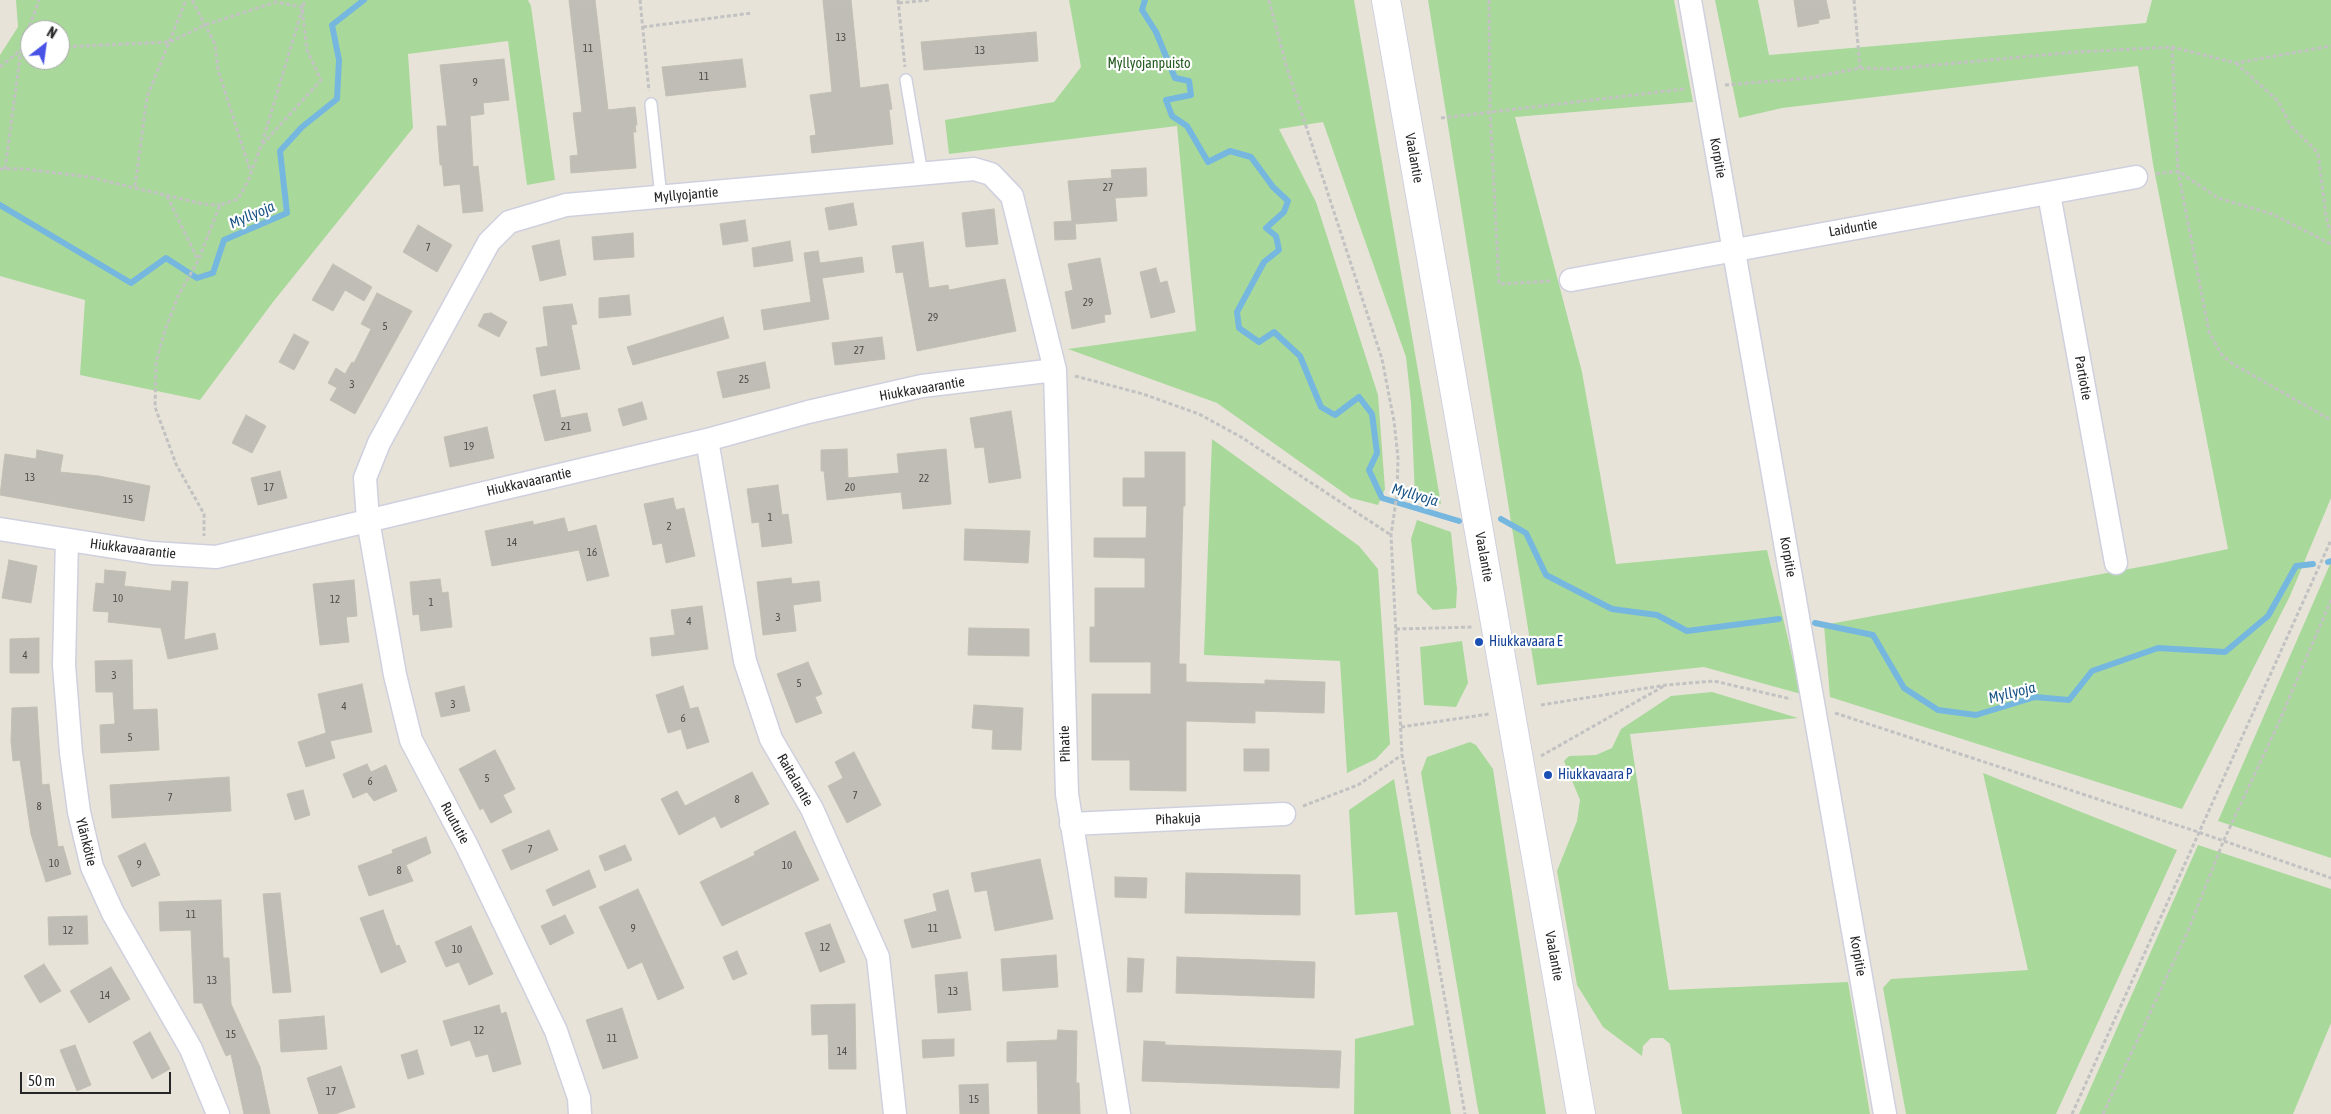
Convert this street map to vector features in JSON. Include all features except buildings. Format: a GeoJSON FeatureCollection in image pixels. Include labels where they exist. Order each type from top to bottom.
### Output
{"type":"FeatureCollection","features":[{"type":"Feature","properties":{"kind":"street","name":"Vaalantie"},"geometry":{"type":"LineString","coordinates":[[1386,0],[1581,1114]]}},
{"type":"Feature","properties":{"kind":"street","name":"Korpitie"},"geometry":{"type":"LineString","coordinates":[[1690,0],[1885,1114]]}},
{"type":"Feature","properties":{"kind":"street","name":"Myllyojantie"},"geometry":{"type":"LineString","coordinates":[[368,520],[365,478],[379,443],[489,242],[509,222],[566,205],[974,169],[991,174],[1012,196],[1056,370]]}},
{"type":"Feature","properties":{"kind":"street","name":"Laiduntie"},"geometry":{"type":"LineString","coordinates":[[1571,280],[2136,177]]}},
{"type":"Feature","properties":{"kind":"street","name":"Partiotie"},"geometry":{"type":"LineString","coordinates":[[2050,194],[2116,563]]}},
{"type":"Feature","properties":{"kind":"street","name":"Hiukkavaarantie"},"geometry":{"type":"LineString","coordinates":[[0,529],[152,553],[216,557],[707,440],[808,412],[922,386],[1056,370]]}},
{"type":"Feature","properties":{"kind":"street","name":"Pihatie"},"geometry":{"type":"LineString","coordinates":[[1056,370],[1067,794],[1118,1114]]}},
{"type":"Feature","properties":{"kind":"street","name":"Raitalantie"},"geometry":{"type":"LineString","coordinates":[[707,440],[745,661],[771,739],[812,809],[878,957],[895,1114]]}},
{"type":"Feature","properties":{"kind":"street","name":"Ruututie"},"geometry":{"type":"LineString","coordinates":[[368,520],[395,675],[411,740],[467,846],[556,1031],[579,1098],[580,1114]]}},
{"type":"Feature","properties":{"kind":"street","name":"Ylänkötie"},"geometry":{"type":"LineString","coordinates":[[67,540],[65,675],[78,812],[92,867],[113,913],[191,1049],[218,1114]]}},
{"type":"Feature","properties":{"kind":"street","name":"Pihakuja"},"geometry":{"type":"LineString","coordinates":[[1071,824],[1284,814]]}},
{"type":"Feature","properties":{"kind":"lane"},"geometry":{"type":"LineString","coordinates":[[906,80],[922,174]]}},
{"type":"Feature","properties":{"kind":"lane"},"geometry":{"type":"LineString","coordinates":[[651,104],[661,197]]}},
{"type":"Feature","properties":{"kind":"path"},"geometry":{"type":"LineString","coordinates":[[32,20],[39,0]]}},
{"type":"Feature","properties":{"kind":"path"},"geometry":{"type":"LineString","coordinates":[[135,186],[147,97],[186,0]]}},
{"type":"Feature","properties":{"kind":"path"},"geometry":{"type":"LineString","coordinates":[[192,0],[214,44],[218,70],[251,173]]}},
{"type":"Feature","properties":{"kind":"path"},"geometry":{"type":"LineString","coordinates":[[0,169],[24,169],[89,176],[203,204],[220,205],[238,198],[251,173],[261,146],[305,0]]}},
{"type":"Feature","properties":{"kind":"path"},"geometry":{"type":"LineString","coordinates":[[640,0],[651,104]]}},
{"type":"Feature","properties":{"kind":"path"},"geometry":{"type":"LineString","coordinates":[[906,80],[898,2],[930,0]]}},
{"type":"Feature","properties":{"kind":"path"},"geometry":{"type":"LineString","coordinates":[[1267,0],[1286,65],[1382,359],[1394,421],[1398,458],[1397,494],[1391,535],[1402,754],[1465,1114]]}},
{"type":"Feature","properties":{"kind":"path"},"geometry":{"type":"LineString","coordinates":[[1489,0],[1490,111],[1499,284],[1571,280]]}},
{"type":"Feature","properties":{"kind":"path"},"geometry":{"type":"LineString","coordinates":[[1854,0],[1860,68]]}},
{"type":"Feature","properties":{"kind":"path"},"geometry":{"type":"LineString","coordinates":[[70,47],[170,42],[205,25],[276,2],[302,7]]}},
{"type":"Feature","properties":{"kind":"path"},"geometry":{"type":"LineString","coordinates":[[261,146],[321,80],[308,50],[302,7]]}},
{"type":"Feature","properties":{"kind":"path"},"geometry":{"type":"LineString","coordinates":[[643,27],[752,13]]}},
{"type":"Feature","properties":{"kind":"path"},"geometry":{"type":"LineString","coordinates":[[1441,118],[1705,86],[1810,78],[1860,68],[1892,69],[2076,52],[2172,47],[2236,63],[2331,46]]}},
{"type":"Feature","properties":{"kind":"path"},"geometry":{"type":"LineString","coordinates":[[2172,47],[2178,171],[2209,332],[2222,355],[2233,364],[2331,420]]}},
{"type":"Feature","properties":{"kind":"path"},"geometry":{"type":"LineString","coordinates":[[0,67],[20,51]]}},
{"type":"Feature","properties":{"kind":"path"},"geometry":{"type":"LineString","coordinates":[[5,169],[20,57]]}},
{"type":"Feature","properties":{"kind":"path"},"geometry":{"type":"LineString","coordinates":[[2236,63],[2278,101],[2291,126],[2318,153],[2326,216],[2331,235]]}},
{"type":"Feature","properties":{"kind":"path"},"geometry":{"type":"LineString","coordinates":[[2136,177],[2178,171],[2218,198],[2272,214],[2331,244]]}},
{"type":"Feature","properties":{"kind":"path"},"geometry":{"type":"LineString","coordinates":[[167,195],[198,260]]}},
{"type":"Feature","properties":{"kind":"path"},"geometry":{"type":"LineString","coordinates":[[204,556],[204,514],[176,464],[155,407],[156,362],[165,330],[179,294],[198,260],[220,205]]}},
{"type":"Feature","properties":{"kind":"path"},"geometry":{"type":"LineString","coordinates":[[1056,370],[1143,394],[1199,414],[1241,437],[1391,535]]}},
{"type":"Feature","properties":{"kind":"path"},"geometry":{"type":"LineString","coordinates":[[2072,1114],[2331,540]]}},
{"type":"Feature","properties":{"kind":"path"},"geometry":{"type":"LineString","coordinates":[[2103,1114],[2188,931],[2223,842],[2279,722],[2331,600]]}},
{"type":"Feature","properties":{"kind":"path"},"geometry":{"type":"LineString","coordinates":[[1396,629],[1476,626],[1478,635]]}},
{"type":"Feature","properties":{"kind":"path"},"geometry":{"type":"LineString","coordinates":[[1541,705],[1666,685],[1714,680],[1814,706],[2198,832],[2331,878]]}},
{"type":"Feature","properties":{"kind":"path"},"geometry":{"type":"LineString","coordinates":[[1543,764],[1541,756],[1666,685]]}},
{"type":"Feature","properties":{"kind":"path"},"geometry":{"type":"LineString","coordinates":[[1401,727],[1490,714]]}},
{"type":"Feature","properties":{"kind":"path"},"geometry":{"type":"LineString","coordinates":[[1284,814],[1358,785],[1402,754]]}},
{"type":"Feature","properties":{"kind":"green space"},"geometry":{"type":"Polygon","coordinates":[[[16,0],[528,0],[531,6],[555,180],[527,185],[508,41],[408,54],[413,128],[273,302],[200,400],[80,375],[85,300],[0,276],[0,55],[18,27],[16,0]]]}},
{"type":"Feature","properties":{"kind":"green space","name":"Myllyojanpuisto"},"geometry":{"type":"Polygon","coordinates":[[[1069,0],[1354,0],[1441,504],[1415,497],[1411,403],[1406,357],[1323,122],[1279,129],[1316,202],[1378,395],[1385,489],[1378,505],[1351,498],[1217,403],[1068,349],[1196,331],[1177,126],[949,154],[945,120],[1054,102],[1081,67],[1069,0]]]}},
{"type":"Feature","properties":{"kind":"green space"},"geometry":{"type":"Polygon","coordinates":[[[1428,0],[1674,0],[1693,102],[1515,117],[1582,372],[1616,564],[1767,550],[1801,694],[1704,667],[1537,685],[1428,0]]]}},
{"type":"Feature","properties":{"kind":"green space"},"geometry":{"type":"Polygon","coordinates":[[[1715,0],[1758,0],[1769,55],[2146,23],[2152,0],[2331,0],[2331,498],[2290,596],[2182,809],[1830,697],[1824,625],[2228,549],[2153,164],[2138,66],[1782,108],[1739,118],[1715,0]]]}},
{"type":"Feature","properties":{"kind":"green space"},"geometry":{"type":"Polygon","coordinates":[[[1212,439],[1359,546],[1378,569],[1390,744],[1376,759],[1347,773],[1340,661],[1204,655],[1212,439]]]}},
{"type":"Feature","properties":{"kind":"green space"},"geometry":{"type":"Polygon","coordinates":[[[1417,520],[1451,532],[1457,589],[1456,608],[1433,610],[1417,593],[1411,539],[1417,520]]]}},
{"type":"Feature","properties":{"kind":"green space"},"geometry":{"type":"Polygon","coordinates":[[[2331,562],[2331,858],[2218,821],[2331,562]]]}},
{"type":"Feature","properties":{"kind":"green space"},"geometry":{"type":"Polygon","coordinates":[[[1462,641],[1468,683],[1456,707],[1424,705],[1420,647],[1462,641]]]}},
{"type":"Feature","properties":{"kind":"green space"},"geometry":{"type":"Polygon","coordinates":[[[1712,692],[1798,718],[1630,734],[1669,990],[1848,982],[1870,1114],[1682,1114],[1670,1044],[1663,1038],[1651,1038],[1643,1046],[1642,1056],[1603,1027],[1577,985],[1557,871],[1577,821],[1580,800],[1564,761],[1569,756],[1596,755],[1612,748],[1621,729],[1671,696],[1712,692]]]}},
{"type":"Feature","properties":{"kind":"green space"},"geometry":{"type":"Polygon","coordinates":[[[1470,742],[1476,745],[1493,769],[1546,1114],[1479,1114],[1421,773],[1427,757],[1470,742]]]}},
{"type":"Feature","properties":{"kind":"green space"},"geometry":{"type":"Polygon","coordinates":[[[1983,773],[2177,850],[2056,1114],[1906,1114],[1883,988],[1891,979],[2028,970],[1983,773]]]}},
{"type":"Feature","properties":{"kind":"green space"},"geometry":{"type":"Polygon","coordinates":[[[1394,779],[1451,1114],[1354,1114],[1355,1039],[1414,1025],[1397,912],[1355,915],[1349,810],[1394,779]]]}},
{"type":"Feature","properties":{"kind":"green space"},"geometry":{"type":"Polygon","coordinates":[[[2198,845],[2331,889],[2331,1023],[2293,1114],[2079,1114],[2198,845]]]}},
{"type":"Feature","properties":{"kind":"waterway","name":"Myllyoja"},"geometry":{"type":"LineString","coordinates":[[0,205],[131,283],[166,258],[197,278],[213,273],[224,240],[287,213],[280,151],[302,127],[337,99],[339,60],[332,25],[364,0]]}},
{"type":"Feature","properties":{"kind":"waterway","name":"Myllyoja"},"geometry":{"type":"LineString","coordinates":[[1145,0],[1142,10],[1156,32],[1175,78],[1189,81],[1191,95],[1166,100],[1172,116],[1187,126],[1208,162],[1230,151],[1251,157],[1273,187],[1288,201],[1284,212],[1266,228],[1276,236],[1279,250],[1264,262],[1237,312],[1239,328],[1259,342],[1274,332],[1300,356],[1321,407],[1335,415],[1359,397],[1372,414],[1377,453],[1369,470],[1382,498],[1459,521]]}},
{"type":"Feature","properties":{"kind":"waterway","name":"Myllyoja"},"geometry":{"type":"LineString","coordinates":[[1501,519],[1526,533],[1546,575],[1612,609],[1657,615],[1687,631],[1779,619]]}},
{"type":"Feature","properties":{"kind":"waterway","name":"Myllyoja"},"geometry":{"type":"LineString","coordinates":[[1815,623],[1873,635],[1904,688],[1938,710],[1976,715],[2035,697],[2069,700],[2092,671],[2158,648],[2225,652],[2268,616],[2296,566],[2313,564]]}},
{"type":"Feature","properties":{"kind":"place","name":"Hiukkavaara E"},"geometry":{"type":"Point","coordinates":[1479,642]}},
{"type":"Feature","properties":{"kind":"place","name":"Hiukkavaara P"},"geometry":{"type":"Point","coordinates":[1548,775]}}]}
